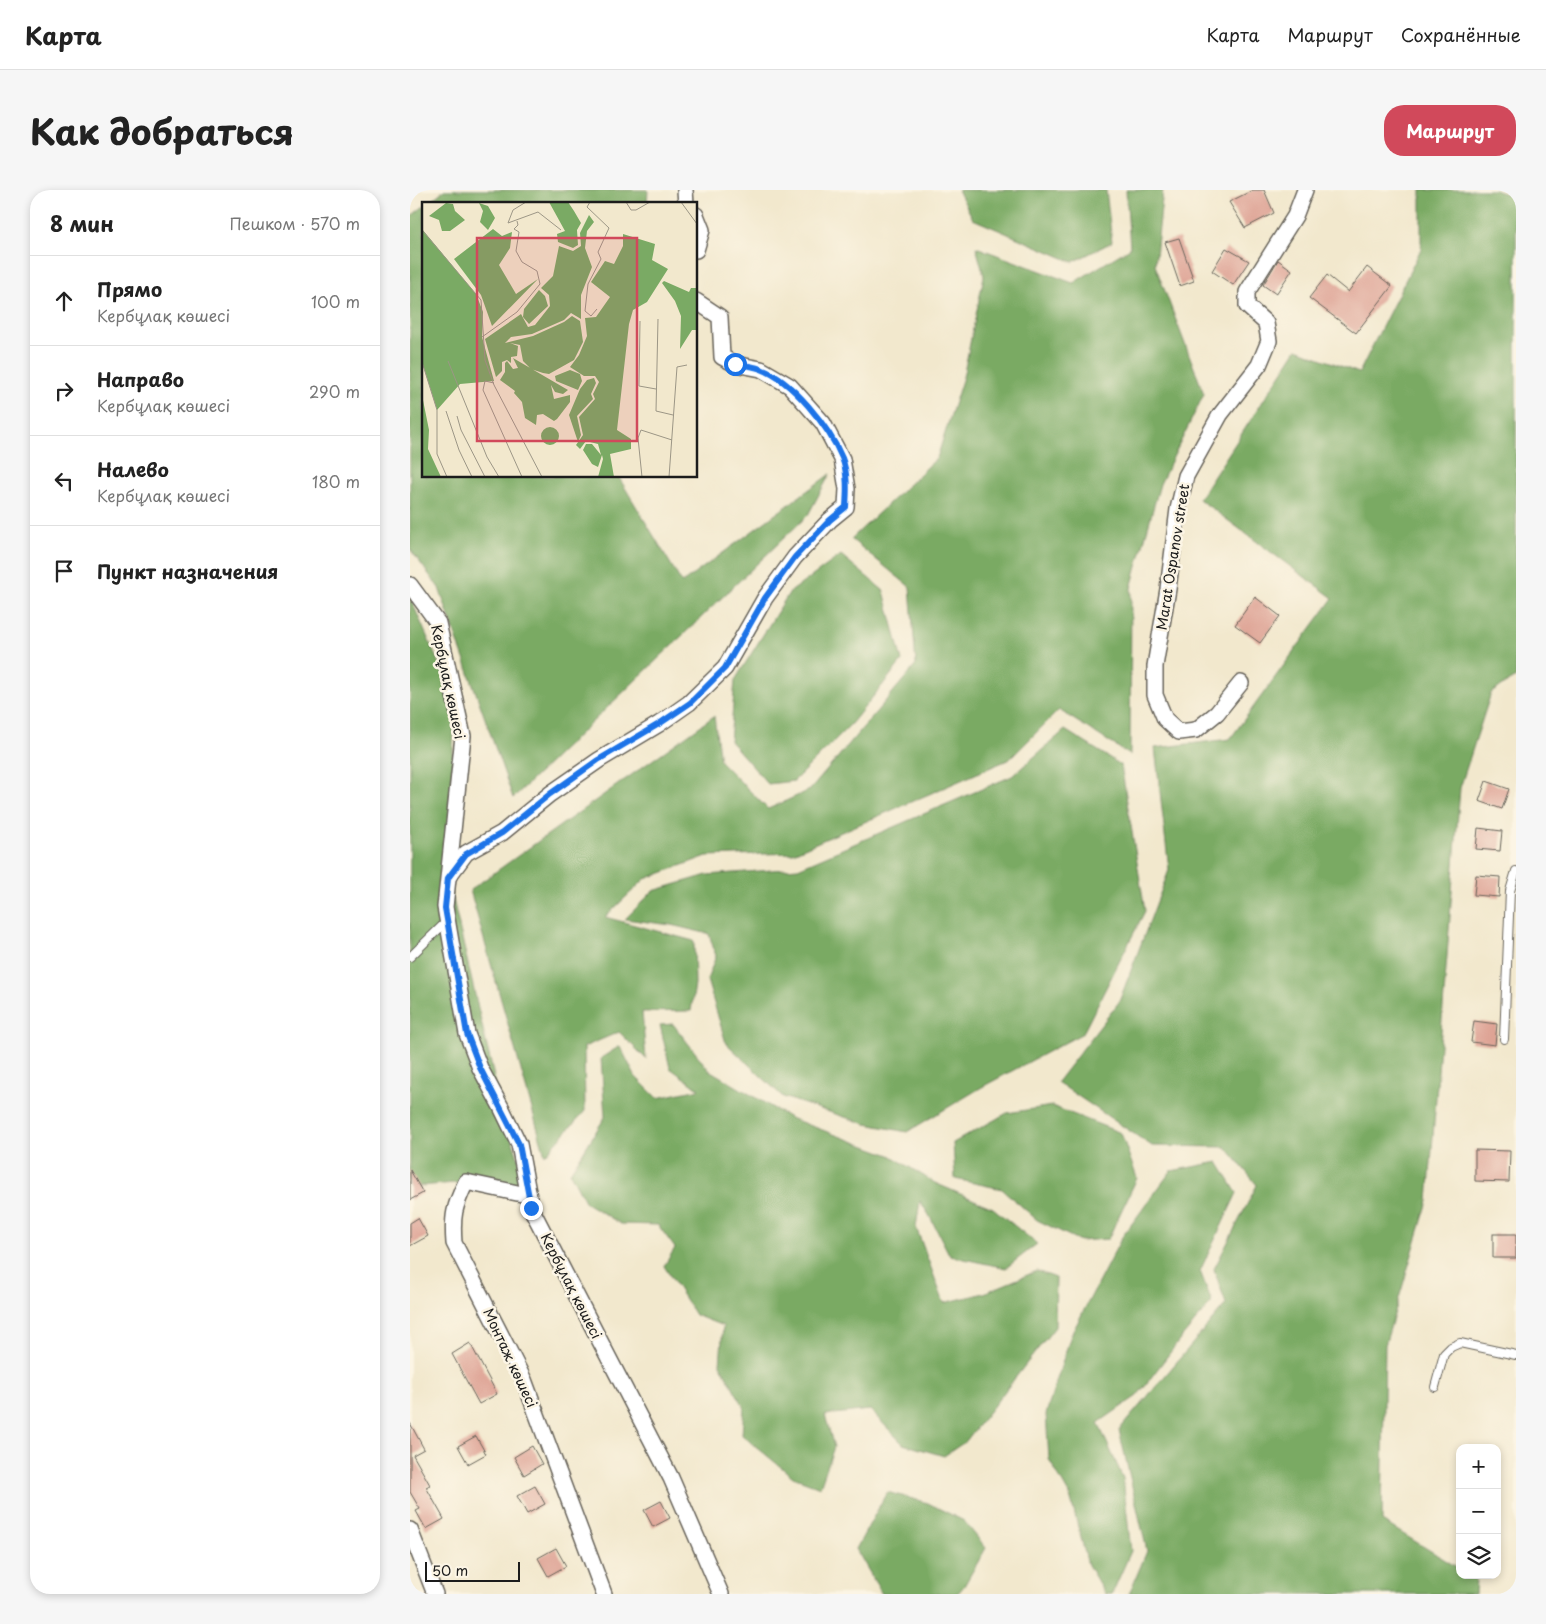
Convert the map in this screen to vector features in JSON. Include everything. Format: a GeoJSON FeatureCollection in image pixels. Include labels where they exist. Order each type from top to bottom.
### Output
{"type":"FeatureCollection","features":[{"type":"Feature","properties":{"kind":"street","name":"Marat Ospanov street"},"geometry":{"type":"LineString","coordinates":[[1241,683],[1217,713],[1196,730],[1179,732],[1166,719],[1155,694],[1155,666],[1168,589],[1178,509],[1186,476],[1220,415],[1259,365],[1269,341],[1266,323],[1246,306],[1247,292],[1295,216],[1304,190]]}},
{"type":"Feature","properties":{"kind":"street"},"geometry":{"type":"LineString","coordinates":[[698,220],[702,230],[698,243]]}},
{"type":"Feature","properties":{"kind":"street"},"geometry":{"type":"LineString","coordinates":[[448,878],[466,854],[502,833],[550,794],[598,760],[659,724],[690,703],[725,668],[765,598],[795,557],[830,520],[846,507],[847,488],[842,459],[823,423],[790,386],[761,369],[735,364],[722,357],[720,317],[698,302]]}},
{"type":"Feature","properties":{"kind":"street","name":"Кербұлақ көшесі"},"geometry":{"type":"LineString","coordinates":[[410,585],[438,623],[463,736],[445,908],[467,1034],[480,1068],[519,1144],[531,1208],[535,1217],[671,1478],[721,1594]]}},
{"type":"Feature","properties":{"kind":"street","name":"Монтаж көшесі"},"geometry":{"type":"LineString","coordinates":[[528,1192],[522,1194],[466,1182],[456,1203],[453,1225],[454,1243],[524,1380],[604,1594]]}},
{"type":"Feature","properties":{"kind":"street"},"geometry":{"type":"LineString","coordinates":[[410,1530],[435,1594]]}},
{"type":"Feature","properties":{"kind":"lane"},"geometry":{"type":"LineString","coordinates":[[1504,1039],[1510,891],[1516,871]]}},
{"type":"Feature","properties":{"kind":"lane"},"geometry":{"type":"LineString","coordinates":[[410,957],[447,921]]}},
{"type":"Feature","properties":{"kind":"lane"},"geometry":{"type":"LineString","coordinates":[[1435,1387],[1444,1354],[1451,1347],[1460,1343],[1516,1355]]}},
{"type":"Feature","properties":{"kind":"green space"},"geometry":{"type":"Polygon","coordinates":[[[444,190],[648,190],[647,202],[429,202],[444,190]]]}},
{"type":"Feature","properties":{"kind":"green space"},"geometry":{"type":"Polygon","coordinates":[[[958,190],[1106,190],[1112,242],[1073,262],[973,219],[958,190]]]}},
{"type":"Feature","properties":{"kind":"green space"},"geometry":{"type":"Polygon","coordinates":[[[1126,190],[1163,190],[1155,265],[1204,394],[1160,484],[1131,588],[1130,755],[1059,710],[1010,759],[793,853],[707,856],[645,879],[605,917],[694,941],[695,984],[691,1011],[642,1012],[646,1059],[619,1032],[584,1047],[585,1111],[545,1155],[470,890],[714,716],[720,761],[768,809],[810,790],[916,665],[910,587],[851,539],[937,458],[963,377],[984,276],[976,247],[1073,283],[1130,248],[1126,190]]]}},
{"type":"Feature","properties":{"kind":"green space"},"geometry":{"type":"Polygon","coordinates":[[[1421,190],[1494,190],[1516,197],[1516,677],[1491,693],[1460,788],[1428,1201],[1385,1345],[1382,1521],[1456,1567],[1456,1579],[1476,1579],[1475,1594],[1129,1594],[1147,1551],[1119,1430],[1226,1304],[1214,1269],[1257,1185],[1226,1147],[1152,1146],[1057,1082],[1119,1002],[1169,870],[1155,748],[1230,739],[1333,598],[1199,499],[1297,349],[1359,373],[1421,249],[1421,190]]]}},
{"type":"Feature","properties":{"kind":"green space"},"geometry":{"type":"Polygon","coordinates":[[[422,208],[422,478],[619,478],[682,583],[830,474],[808,515],[513,798],[439,588],[410,549],[410,217],[422,208]]]}},
{"type":"Feature","properties":{"kind":"green space"},"geometry":{"type":"Polygon","coordinates":[[[841,555],[884,591],[902,661],[851,724],[794,781],[768,784],[730,741],[735,680],[789,593],[841,555]]]}},
{"type":"Feature","properties":{"kind":"green space"},"geometry":{"type":"Polygon","coordinates":[[[410,597],[455,701],[448,878],[501,1107],[527,1184],[466,1182],[410,1187],[410,597]]]}},
{"type":"Feature","properties":{"kind":"green space"},"geometry":{"type":"Polygon","coordinates":[[[1065,730],[1121,765],[1145,911],[1083,1033],[982,1087],[907,1132],[866,1124],[783,1097],[726,1043],[707,980],[716,956],[709,934],[671,925],[625,919],[653,891],[707,875],[798,868],[1012,776],[1065,730]]]}},
{"type":"Feature","properties":{"kind":"green space"},"geometry":{"type":"Polygon","coordinates":[[[673,1024],[709,1070],[790,1118],[890,1155],[935,1183],[993,1208],[1037,1244],[1006,1268],[950,1256],[920,1201],[916,1227],[944,1303],[984,1293],[1037,1271],[1056,1278],[1055,1327],[966,1441],[944,1456],[903,1444],[870,1410],[825,1415],[834,1447],[820,1487],[793,1477],[742,1435],[744,1407],[720,1364],[723,1326],[695,1315],[664,1266],[675,1248],[658,1225],[621,1224],[586,1203],[570,1173],[605,1117],[601,1058],[620,1046],[635,1076],[657,1098],[699,1089],[670,1068],[660,1025],[673,1024]]]}},
{"type":"Feature","properties":{"kind":"green space"},"geometry":{"type":"Polygon","coordinates":[[[1052,1106],[1121,1133],[1137,1178],[1108,1239],[1080,1241],[1037,1220],[1002,1189],[955,1179],[953,1143],[1007,1113],[1052,1106]]]}},
{"type":"Feature","properties":{"kind":"green space"},"geometry":{"type":"Polygon","coordinates":[[[1218,1162],[1237,1193],[1200,1271],[1212,1302],[1182,1337],[1137,1396],[1098,1423],[1123,1478],[1131,1551],[1112,1594],[1105,1594],[1088,1565],[1070,1496],[1049,1459],[1046,1414],[1071,1335],[1122,1237],[1171,1171],[1218,1162]]]}},
{"type":"Feature","properties":{"kind":"green space"},"geometry":{"type":"Polygon","coordinates":[[[887,1492],[928,1503],[964,1521],[986,1548],[964,1586],[957,1594],[882,1594],[856,1549],[887,1492]]]}},
{"type":"Feature","properties":{"kind":"building"},"geometry":{"type":"Polygon","coordinates":[[[1253,190],[1264,190],[1274,213],[1245,228],[1229,202],[1253,190]]]}},
{"type":"Feature","properties":{"kind":"building"},"geometry":{"type":"Polygon","coordinates":[[[1179,238],[1194,281],[1180,286],[1165,242],[1179,238]]]}},
{"type":"Feature","properties":{"kind":"building"},"geometry":{"type":"Polygon","coordinates":[[[1226,248],[1249,261],[1233,285],[1212,271],[1226,248]]]}},
{"type":"Feature","properties":{"kind":"building"},"geometry":{"type":"Polygon","coordinates":[[[1278,260],[1292,270],[1276,294],[1263,285],[1278,260]]]}},
{"type":"Feature","properties":{"kind":"building"},"geometry":{"type":"Polygon","coordinates":[[[1367,267],[1392,286],[1356,333],[1309,298],[1327,275],[1348,292],[1367,267]]]}},
{"type":"Feature","properties":{"kind":"building"},"geometry":{"type":"Polygon","coordinates":[[[1255,597],[1280,616],[1260,643],[1235,625],[1255,597]]]}},
{"type":"Feature","properties":{"kind":"building"},"geometry":{"type":"Polygon","coordinates":[[[1486,781],[1509,789],[1502,809],[1479,801],[1486,781]]]}},
{"type":"Feature","properties":{"kind":"building"},"geometry":{"type":"Polygon","coordinates":[[[1478,828],[1502,831],[1500,851],[1476,849],[1478,828]]]}},
{"type":"Feature","properties":{"kind":"building"},"geometry":{"type":"Polygon","coordinates":[[[1476,875],[1500,877],[1499,897],[1474,895],[1476,875]]]}},
{"type":"Feature","properties":{"kind":"building"},"geometry":{"type":"Polygon","coordinates":[[[1474,1021],[1497,1024],[1495,1045],[1471,1042],[1474,1021]]]}},
{"type":"Feature","properties":{"kind":"building"},"geometry":{"type":"Polygon","coordinates":[[[1475,1150],[1510,1151],[1509,1182],[1475,1181],[1475,1150]]]}},
{"type":"Feature","properties":{"kind":"building"},"geometry":{"type":"Polygon","coordinates":[[[410,1170],[423,1193],[410,1200],[410,1170]]]}},
{"type":"Feature","properties":{"kind":"building"},"geometry":{"type":"Polygon","coordinates":[[[418,1218],[428,1236],[410,1246],[410,1223],[418,1218]]]}},
{"type":"Feature","properties":{"kind":"building"},"geometry":{"type":"Polygon","coordinates":[[[1493,1234],[1516,1234],[1516,1258],[1493,1258],[1493,1234]]]}},
{"type":"Feature","properties":{"kind":"building"},"geometry":{"type":"Polygon","coordinates":[[[470,1343],[497,1394],[479,1404],[452,1354],[470,1343]]]}},
{"type":"Feature","properties":{"kind":"building"},"geometry":{"type":"Polygon","coordinates":[[[410,1423],[424,1449],[413,1455],[430,1485],[426,1487],[444,1519],[426,1529],[416,1511],[420,1509],[410,1492],[410,1423]]]}},
{"type":"Feature","properties":{"kind":"building"},"geometry":{"type":"Polygon","coordinates":[[[476,1436],[486,1454],[468,1464],[458,1446],[476,1436]]]}},
{"type":"Feature","properties":{"kind":"building"},"geometry":{"type":"Polygon","coordinates":[[[532,1446],[542,1464],[524,1475],[514,1457],[532,1446]]]}},
{"type":"Feature","properties":{"kind":"building"},"geometry":{"type":"Polygon","coordinates":[[[535,1486],[545,1504],[527,1514],[517,1496],[535,1486]]]}},
{"type":"Feature","properties":{"kind":"building"},"geometry":{"type":"Polygon","coordinates":[[[661,1501],[670,1518],[653,1527],[644,1510],[661,1501]]]}},
{"type":"Feature","properties":{"kind":"building"},"geometry":{"type":"Polygon","coordinates":[[[556,1548],[566,1566],[548,1576],[538,1558],[556,1548]]]}},
{"type":"Feature","properties":{"kind":"route"},"geometry":{"type":"LineString","coordinates":[[531,1208],[519,1144],[480,1068],[467,1034],[445,908],[448,878],[466,854],[502,833],[550,794],[598,760],[659,724],[690,703],[725,668],[765,598],[795,557],[830,520],[846,507],[847,488],[842,459],[823,423],[790,386],[761,369],[735,364]]}}]}
